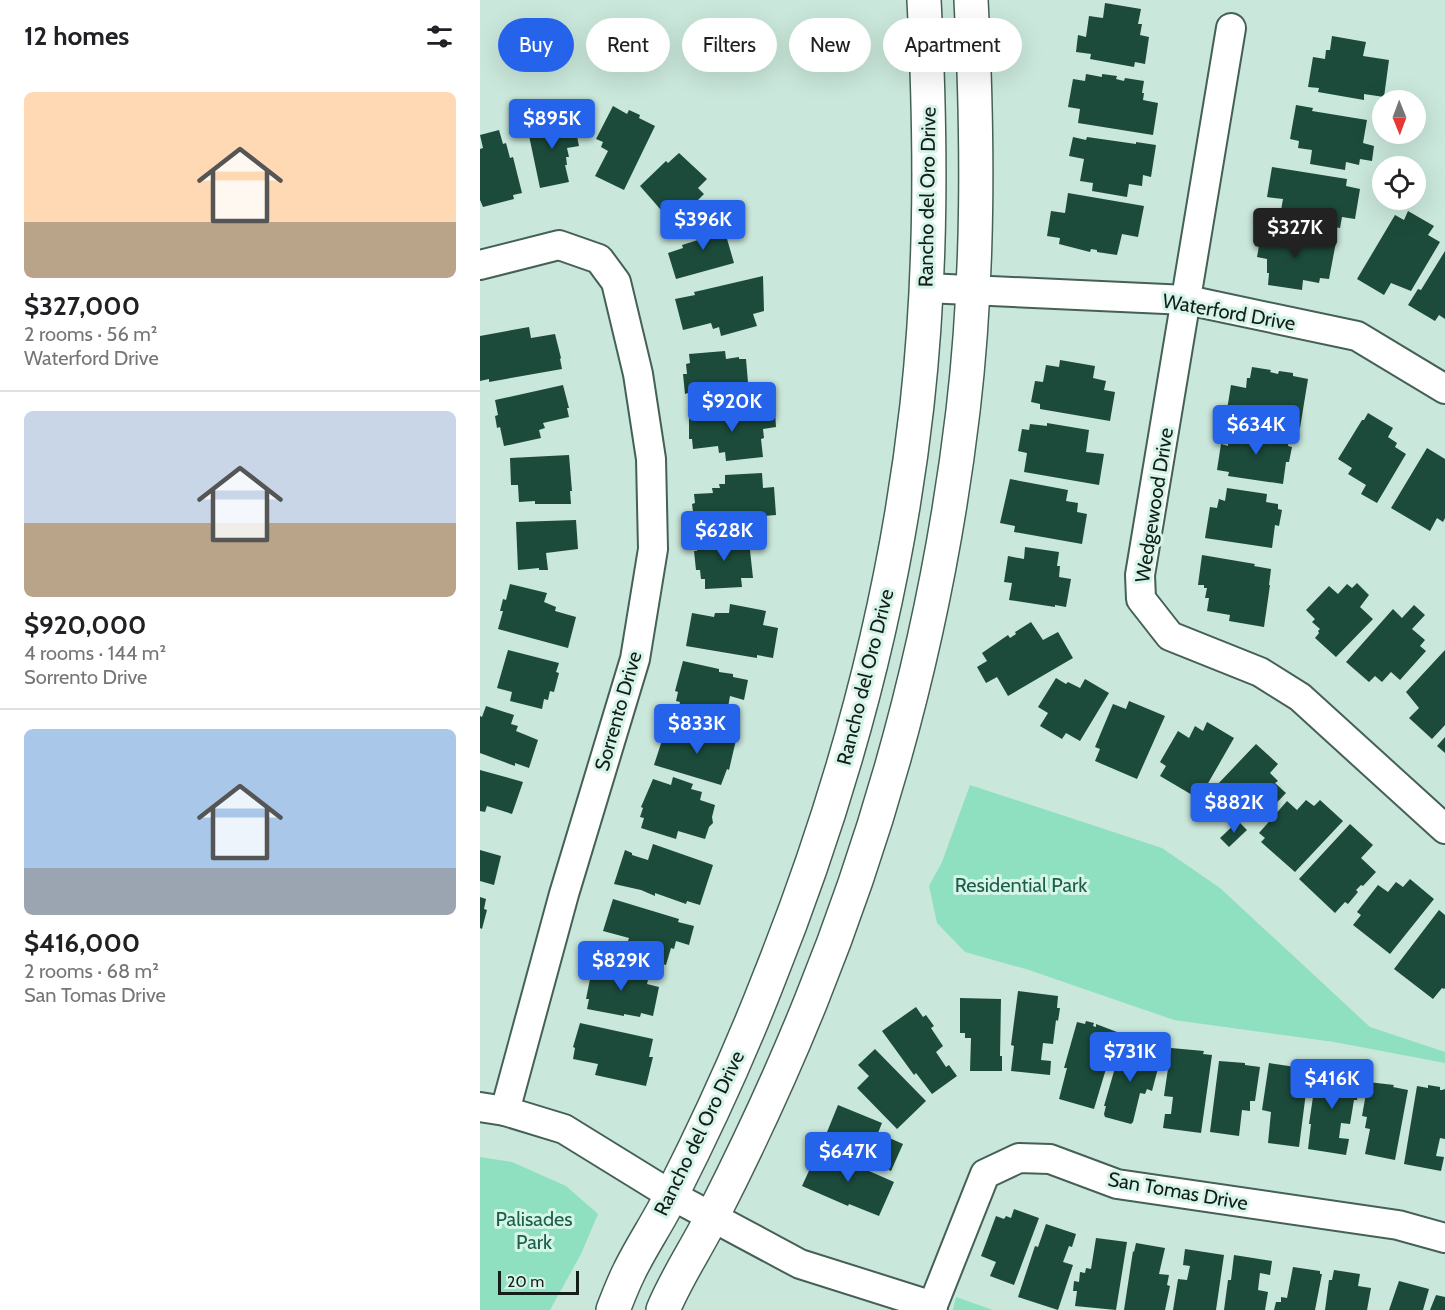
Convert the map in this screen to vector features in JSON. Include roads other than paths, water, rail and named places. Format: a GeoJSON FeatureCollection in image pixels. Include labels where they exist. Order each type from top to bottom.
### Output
{"type":"FeatureCollection","features":[{"type":"Feature","properties":{"kind":"main road","name":"Rancho del Oro Drive"},"geometry":{"type":"LineString","coordinates":[[613,1310],[628,1274],[671,1195],[768,983],[835,796],[863,694],[891,566],[917,405],[926,288],[930,100],[924,0]]}},
{"type":"Feature","properties":{"kind":"main road"},"geometry":{"type":"LineString","coordinates":[[663,1310],[713,1216],[811,1000],[840,923],[882,798],[908,705],[934,586],[952,489],[963,410],[972,290],[976,99],[971,0]]}},
{"type":"Feature","properties":{"kind":"street","name":"Wedgewood Drive"},"geometry":{"type":"LineString","coordinates":[[1231,28],[1140,575],[1141,599],[1170,636],[1260,672],[1300,697],[1445,829]]}},
{"type":"Feature","properties":{"kind":"street","name":"Sorrento Drive"},"geometry":{"type":"LineString","coordinates":[[480,264],[559,245],[599,259],[616,282],[638,374],[651,459],[653,549],[635,659],[564,894],[493,1109]]}},
{"type":"Feature","properties":{"kind":"street","name":"Waterford Drive"},"geometry":{"type":"LineString","coordinates":[[926,288],[1187,300],[1357,336],[1445,389]]}},
{"type":"Feature","properties":{"kind":"street"},"geometry":{"type":"LineString","coordinates":[[493,1109],[564,1129],[671,1195],[800,1264],[932,1308]]}},
{"type":"Feature","properties":{"kind":"street","name":"San Tomas Drive"},"geometry":{"type":"LineString","coordinates":[[932,1308],[985,1174],[1019,1158],[1050,1159],[1117,1184],[1398,1225],[1445,1238]]}},
{"type":"Feature","properties":{"kind":"park label","name":"Residential Park"},"geometry":{"type":"Point","coordinates":[1021,885]}},
{"type":"Feature","properties":{"kind":"park label","name":"Palisades Park"},"geometry":{"type":"Point","coordinates":[534,1230]}}]}
